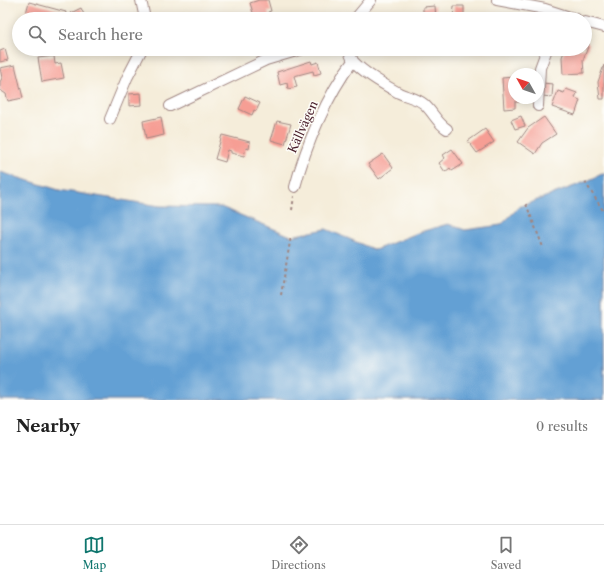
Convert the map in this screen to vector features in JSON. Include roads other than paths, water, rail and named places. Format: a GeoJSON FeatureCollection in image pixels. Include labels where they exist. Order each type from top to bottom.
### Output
{"type":"FeatureCollection","features":[{"type":"Feature","properties":{"kind":"street"},"geometry":{"type":"LineString","coordinates":[[141,0],[144,12]]}},
{"type":"Feature","properties":{"kind":"street"},"geometry":{"type":"LineString","coordinates":[[361,12],[371,0]]}},
{"type":"Feature","properties":{"kind":"street"},"geometry":{"type":"LineString","coordinates":[[497,0],[545,8],[552,12]]}},
{"type":"Feature","properties":{"kind":"street"},"geometry":{"type":"LineString","coordinates":[[592,24],[604,27]]}},
{"type":"Feature","properties":{"kind":"street"},"geometry":{"type":"LineString","coordinates":[[110,119],[127,78],[138,56]]}},
{"type":"Feature","properties":{"kind":"street"},"geometry":{"type":"LineString","coordinates":[[170,106],[266,60],[279,56]]}},
{"type":"Feature","properties":{"kind":"street"},"geometry":{"type":"LineString","coordinates":[[351,56],[353,61],[359,67],[388,86],[419,100],[426,106],[440,124],[447,129]]}},
{"type":"Feature","properties":{"kind":"street"},"geometry":{"type":"LineString","coordinates":[[538,106],[540,68],[544,56]]}},
{"type":"Feature","properties":{"kind":"street","name":"Källvägen"},"geometry":{"type":"LineString","coordinates":[[295,187],[302,158],[312,135],[345,72],[353,61]]}},
{"type":"Feature","properties":{"kind":"water"},"geometry":{"type":"Polygon","coordinates":[[[0,172],[59,190],[160,206],[221,207],[291,236],[326,229],[375,250],[420,232],[448,224],[465,230],[501,225],[519,207],[585,182],[604,173],[604,400],[0,400],[0,172]]]}}]}
